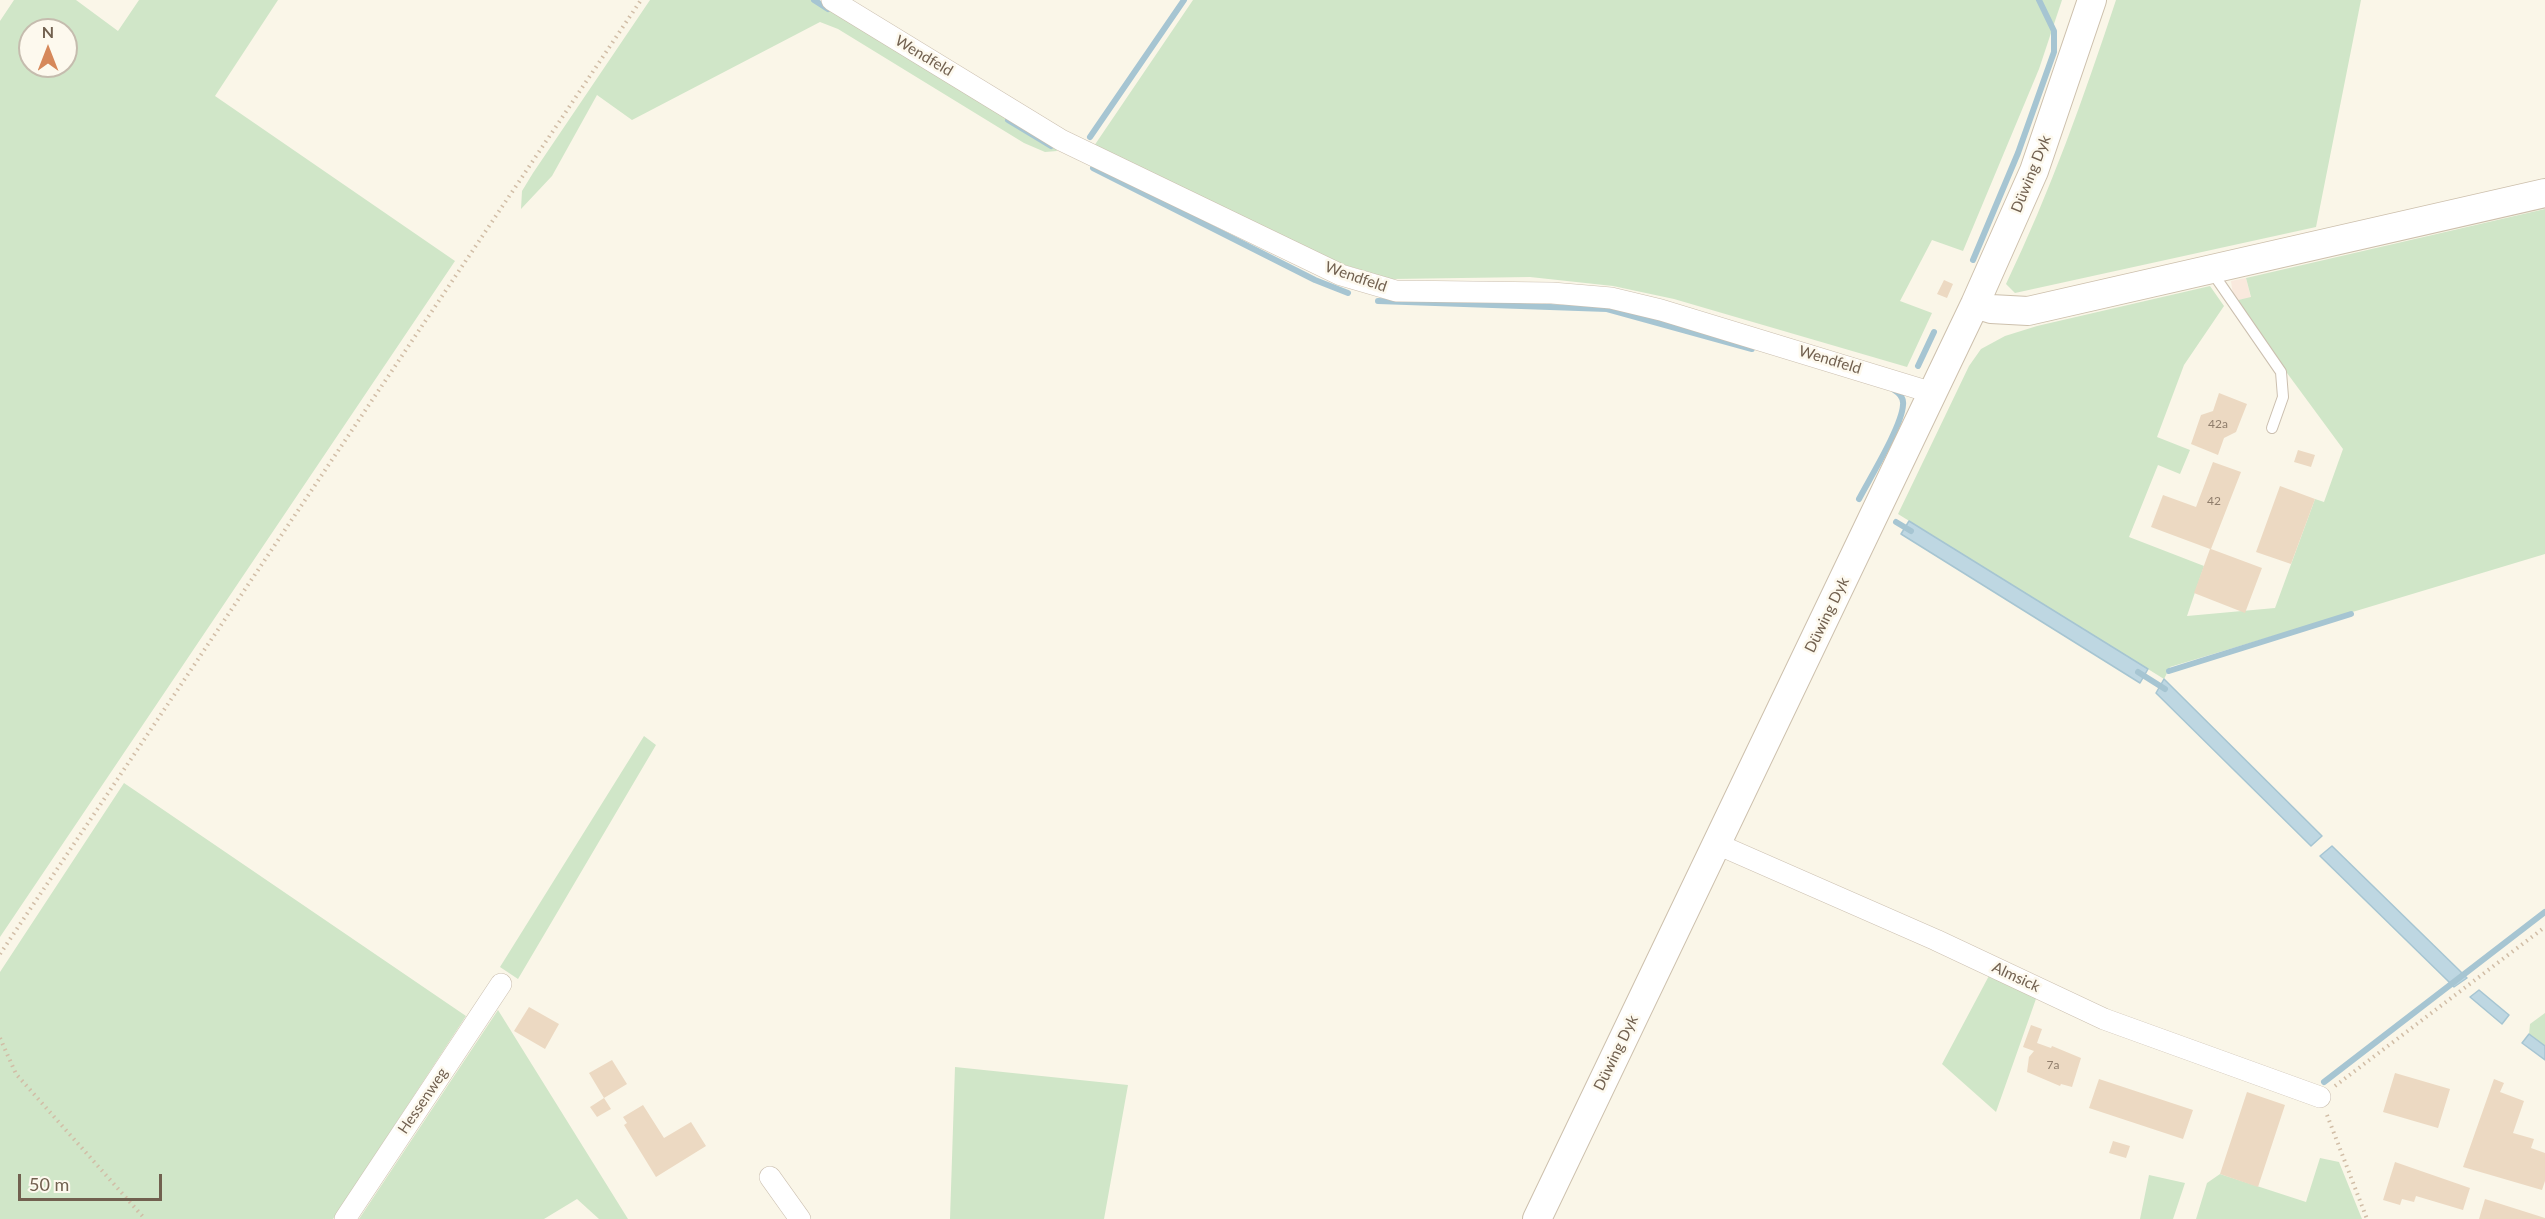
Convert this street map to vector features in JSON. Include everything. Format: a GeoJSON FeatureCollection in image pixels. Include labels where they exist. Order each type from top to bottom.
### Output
{"type":"FeatureCollection","features":[{"type":"Feature","properties":{"kind":"street","name":"Wendfeld"},"geometry":{"type":"LineString","coordinates":[[832,0],[1061,140],[1341,275],[1396,291],[1551,293],[1611,298],[1661,310],[1933,393]]}},
{"type":"Feature","properties":{"kind":"street","name":"Düwing Dyk"},"geometry":{"type":"LineString","coordinates":[[1537,1219],[1975,304],[2034,171],[2092,0]]}},
{"type":"Feature","properties":{"kind":"street"},"geometry":{"type":"LineString","coordinates":[[1975,304],[1991,309],[2028,311],[2545,193]]}},
{"type":"Feature","properties":{"kind":"street","name":"Almsick"},"geometry":{"type":"LineString","coordinates":[[1717,844],[1936,940],[2114,1023],[2320,1097]]}},
{"type":"Feature","properties":{"kind":"street","name":"Hessenweg"},"geometry":{"type":"LineString","coordinates":[[345,1219],[501,984]]}},
{"type":"Feature","properties":{"kind":"street"},"geometry":{"type":"LineString","coordinates":[[770,1177],[800,1219]]}},
{"type":"Feature","properties":{"kind":"lane"},"geometry":{"type":"LineString","coordinates":[[2210,269],[2281,372],[2283,397],[2272,428]]}},
{"type":"Feature","properties":{"kind":"path"},"geometry":{"type":"LineString","coordinates":[[0,954],[640,0]]}},
{"type":"Feature","properties":{"kind":"path"},"geometry":{"type":"LineString","coordinates":[[2367,1219],[2320,1097],[2545,927]]}},
{"type":"Feature","properties":{"kind":"path"},"geometry":{"type":"LineString","coordinates":[[0,1038],[16,1074],[145,1219]]}},
{"type":"Feature","properties":{"kind":"shaded area"},"geometry":{"type":"Polygon","coordinates":[[[2246,278],[2251,298],[2234,301],[2231,281],[2246,278]]]}},
{"type":"Feature","properties":{"kind":"green space"},"geometry":{"type":"Polygon","coordinates":[[[14,0],[76,0],[118,31],[139,0],[278,0],[215,96],[455,261],[0,937],[0,21],[14,0]]]}},
{"type":"Feature","properties":{"kind":"green space"},"geometry":{"type":"Polygon","coordinates":[[[650,0],[815,0],[1053,140],[1057,151],[1045,152],[1024,143],[838,29],[820,22],[632,120],[597,95],[552,176],[521,209],[522,191],[533,173],[650,0]]]}},
{"type":"Feature","properties":{"kind":"green space"},"geometry":{"type":"Polygon","coordinates":[[[1193,0],[2062,0],[2039,69],[1963,251],[1932,240],[1900,301],[1932,313],[1907,367],[1674,299],[1613,286],[1530,277],[1392,279],[1328,260],[1094,146],[1193,0]]]}},
{"type":"Feature","properties":{"kind":"green space"},"geometry":{"type":"Polygon","coordinates":[[[2116,0],[2361,0],[2316,227],[2015,293],[2006,284],[2065,144],[2116,0]]]}},
{"type":"Feature","properties":{"kind":"green space"},"geometry":{"type":"Polygon","coordinates":[[[2545,209],[2545,554],[2170,667],[2164,679],[1898,514],[1969,366],[1981,349],[2005,336],[2037,326],[2210,286],[2224,306],[2184,365],[2157,437],[2190,450],[2180,474],[2158,465],[2129,537],[2204,566],[2187,616],[2275,608],[2315,499],[2324,502],[2343,449],[2234,301],[2251,297],[2246,278],[2545,209]]]}},
{"type":"Feature","properties":{"kind":"green space"},"geometry":{"type":"Polygon","coordinates":[[[644,736],[656,745],[518,979],[500,967],[644,736]]]}},
{"type":"Feature","properties":{"kind":"green space"},"geometry":{"type":"Polygon","coordinates":[[[124,783],[466,1016],[333,1219],[0,1219],[0,972],[124,783]]]}},
{"type":"Feature","properties":{"kind":"green space"},"geometry":{"type":"Polygon","coordinates":[[[1991,972],[2037,996],[1996,1112],[1942,1064],[1991,972]]]}},
{"type":"Feature","properties":{"kind":"green space"},"geometry":{"type":"Polygon","coordinates":[[[498,1010],[628,1219],[599,1219],[577,1199],[544,1219],[359,1219],[498,1010]]]}},
{"type":"Feature","properties":{"kind":"green space"},"geometry":{"type":"Polygon","coordinates":[[[2545,1013],[2545,1046],[2529,1034],[2530,1024],[2545,1013]]]}},
{"type":"Feature","properties":{"kind":"green space"},"geometry":{"type":"Polygon","coordinates":[[[955,1067],[1128,1085],[1104,1219],[950,1219],[955,1067]]]}},
{"type":"Feature","properties":{"kind":"green space"},"geometry":{"type":"Polygon","coordinates":[[[2320,1158],[2339,1162],[2362,1219],[2196,1219],[2207,1183],[2220,1174],[2306,1202],[2320,1158]]]}},
{"type":"Feature","properties":{"kind":"green space"},"geometry":{"type":"Polygon","coordinates":[[[2149,1175],[2185,1183],[2173,1219],[2140,1219],[2149,1175]]]}},
{"type":"Feature","properties":{"kind":"water"},"geometry":{"type":"Polygon","coordinates":[[[1909,521],[2148,669],[2140,683],[1901,534],[1909,521]]]}},
{"type":"Feature","properties":{"kind":"water"},"geometry":{"type":"Polygon","coordinates":[[[2164,679],[2322,836],[2311,846],[2156,693],[2164,679]]]}},
{"type":"Feature","properties":{"kind":"water"},"geometry":{"type":"Polygon","coordinates":[[[2332,846],[2467,978],[2454,987],[2320,856],[2332,846]]]}},
{"type":"Feature","properties":{"kind":"water"},"geometry":{"type":"Polygon","coordinates":[[[2479,990],[2509,1015],[2502,1024],[2470,997],[2479,990]]]}},
{"type":"Feature","properties":{"kind":"water"},"geometry":{"type":"Polygon","coordinates":[[[2529,1034],[2545,1046],[2545,1060],[2522,1043],[2529,1034]]]}},
{"type":"Feature","properties":{"kind":"building"},"geometry":{"type":"Polygon","coordinates":[[[1944,280],[1953,284],[1947,298],[1937,294],[1944,280]]]}},
{"type":"Feature","properties":{"kind":"building"},"geometry":{"type":"Polygon","coordinates":[[[2219,393],[2247,404],[2236,432],[2224,438],[2218,455],[2191,444],[2201,415],[2213,411],[2219,393]]]}},
{"type":"Feature","properties":{"kind":"building"},"geometry":{"type":"Polygon","coordinates":[[[2298,450],[2315,455],[2311,467],[2294,462],[2298,450]]]}},
{"type":"Feature","properties":{"kind":"building"},"geometry":{"type":"Polygon","coordinates":[[[2213,462],[2241,472],[2211,549],[2262,568],[2245,613],[2194,593],[2210,549],[2151,527],[2163,495],[2196,507],[2213,462]]]}},
{"type":"Feature","properties":{"kind":"building"},"geometry":{"type":"Polygon","coordinates":[[[2280,486],[2315,499],[2291,564],[2256,552],[2280,486]]]}},
{"type":"Feature","properties":{"kind":"building"},"geometry":{"type":"Polygon","coordinates":[[[529,1007],[559,1024],[545,1049],[514,1031],[529,1007]]]}},
{"type":"Feature","properties":{"kind":"building"},"geometry":{"type":"Polygon","coordinates":[[[2031,1025],[2042,1029],[2037,1043],[2051,1048],[2052,1046],[2081,1058],[2072,1087],[2061,1084],[2060,1086],[2027,1072],[2029,1057],[2034,1051],[2023,1047],[2031,1025]]]}},
{"type":"Feature","properties":{"kind":"building"},"geometry":{"type":"Polygon","coordinates":[[[612,1060],[627,1084],[604,1098],[589,1073],[612,1060]]]}},
{"type":"Feature","properties":{"kind":"building"},"geometry":{"type":"Polygon","coordinates":[[[2395,1073],[2450,1089],[2438,1128],[2383,1112],[2395,1073]]]}},
{"type":"Feature","properties":{"kind":"building"},"geometry":{"type":"Polygon","coordinates":[[[2099,1079],[2193,1110],[2183,1139],[2089,1108],[2099,1079]]]}},
{"type":"Feature","properties":{"kind":"building"},"geometry":{"type":"Polygon","coordinates":[[[2494,1079],[2504,1083],[2500,1092],[2524,1101],[2513,1133],[2534,1139],[2531,1148],[2545,1153],[2545,1181],[2542,1190],[2463,1167],[2494,1079]]]}},
{"type":"Feature","properties":{"kind":"building"},"geometry":{"type":"Polygon","coordinates":[[[2247,1092],[2285,1105],[2258,1187],[2220,1174],[2247,1092]]]}},
{"type":"Feature","properties":{"kind":"building"},"geometry":{"type":"Polygon","coordinates":[[[604,1098],[611,1109],[597,1117],[590,1107],[604,1098]]]}},
{"type":"Feature","properties":{"kind":"building"},"geometry":{"type":"Polygon","coordinates":[[[643,1105],[664,1138],[691,1122],[706,1146],[656,1177],[624,1125],[627,1123],[623,1117],[643,1105]]]}},
{"type":"Feature","properties":{"kind":"building"},"geometry":{"type":"Polygon","coordinates":[[[2113,1141],[2130,1146],[2126,1158],[2109,1153],[2113,1141]]]}},
{"type":"Feature","properties":{"kind":"building"},"geometry":{"type":"Polygon","coordinates":[[[2395,1162],[2470,1188],[2463,1210],[2416,1196],[2414,1202],[2402,1199],[2400,1205],[2383,1200],[2395,1162]]]}},
{"type":"Feature","properties":{"kind":"building"},"geometry":{"type":"Polygon","coordinates":[[[2485,1199],[2545,1218],[2545,1219],[2479,1219],[2485,1199]]]}},
{"type":"Feature","properties":{"kind":"waterway"},"geometry":{"type":"LineString","coordinates":[[814,0],[828,9]]}},
{"type":"Feature","properties":{"kind":"waterway"},"geometry":{"type":"LineString","coordinates":[[1090,137],[1184,0]]}},
{"type":"Feature","properties":{"kind":"waterway"},"geometry":{"type":"LineString","coordinates":[[1973,260],[2018,153],[2054,52],[2054,31],[2039,0]]}},
{"type":"Feature","properties":{"kind":"waterway"},"geometry":{"type":"LineString","coordinates":[[1008,120],[1051,146]]}},
{"type":"Feature","properties":{"kind":"waterway"},"geometry":{"type":"LineString","coordinates":[[1093,168],[1315,280],[1348,293]]}},
{"type":"Feature","properties":{"kind":"waterway"},"geometry":{"type":"LineString","coordinates":[[1378,301],[1607,309],[1752,349]]}},
{"type":"Feature","properties":{"kind":"waterway"},"geometry":{"type":"LineString","coordinates":[[1918,366],[1934,332]]}},
{"type":"Feature","properties":{"kind":"waterway"},"geometry":{"type":"LineString","coordinates":[[1859,499],[1892,438],[1901,414],[1903,400],[1894,390]]}},
{"type":"Feature","properties":{"kind":"waterway"},"geometry":{"type":"LineString","coordinates":[[1896,522],[1911,531]]}},
{"type":"Feature","properties":{"kind":"waterway"},"geometry":{"type":"LineString","coordinates":[[2169,671],[2351,614]]}},
{"type":"Feature","properties":{"kind":"waterway"},"geometry":{"type":"LineString","coordinates":[[2138,672],[2165,689]]}},
{"type":"Feature","properties":{"kind":"waterway"},"geometry":{"type":"LineString","coordinates":[[2324,1082],[2545,912]]}}]}
